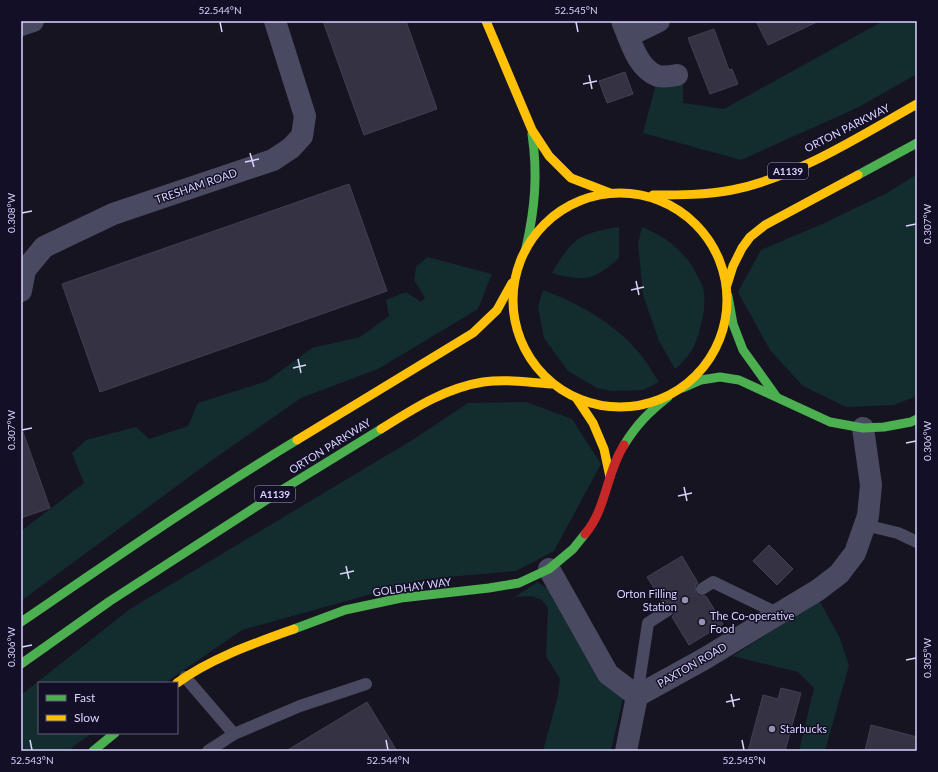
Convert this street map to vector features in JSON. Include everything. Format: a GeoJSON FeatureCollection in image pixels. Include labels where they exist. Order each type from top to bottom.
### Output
{"type":"FeatureCollection","features":[{"type":"Feature","properties":{"kind":"main road"},"geometry":{"type":"LineString","coordinates":[[486,21],[532,130],[549,156],[571,178],[610,193]]}},
{"type":"Feature","properties":{"kind":"main road","name":"ORTON PARKWAY"},"geometry":{"type":"LineString","coordinates":[[646,196],[706,194],[744,187],[786,172],[849,142],[917,104]]}},
{"type":"Feature","properties":{"kind":"main road"},"geometry":{"type":"LineString","coordinates":[[532,130],[536,172],[535,197],[532,223],[526,248],[514,279],[512,308],[518,336],[531,362],[551,384],[577,399],[607,408],[638,407],[668,397],[701,380],[720,377],[739,380],[830,422],[863,428],[884,427],[911,422],[917,419]]}},
{"type":"Feature","properties":{"kind":"main road"},"geometry":{"type":"LineString","coordinates":[[727,285],[732,267],[740,250],[750,237],[765,225],[917,143]]}},
{"type":"Feature","properties":{"kind":"main road"},"geometry":{"type":"LineString","coordinates":[[526,248],[541,226],[561,210],[584,198],[610,193],[628,193],[646,196],[670,204],[691,219],[708,238],[720,260],[727,285],[733,324],[743,350],[776,396]]}},
{"type":"Feature","properties":{"kind":"main road","name":"ORTON PARKWAY"},"geometry":{"type":"LineString","coordinates":[[21,622],[266,459],[473,333],[497,310],[514,279]]}},
{"type":"Feature","properties":{"kind":"main road"},"geometry":{"type":"LineString","coordinates":[[683,388],[699,374],[712,357],[721,338],[727,317],[728,296]]}},
{"type":"Feature","properties":{"kind":"main road","name":"ORTON PARKWAY"},"geometry":{"type":"LineString","coordinates":[[21,664],[142,580],[285,488],[421,404],[450,391],[484,382],[522,381],[551,384]]}},
{"type":"Feature","properties":{"kind":"main road","name":"GOLDHAY WAY"},"geometry":{"type":"LineString","coordinates":[[181,680],[236,650],[345,610],[401,598],[489,588],[519,582],[549,569],[573,549],[593,524],[604,503],[610,477],[619,453],[632,432],[648,413],[668,397]]}},
{"type":"Feature","properties":{"kind":"main road","name":"GOLDHAY WAY"},"geometry":{"type":"LineString","coordinates":[[577,399],[593,423],[604,449],[610,477]]}},
{"type":"Feature","properties":{"kind":"main road"},"geometry":{"type":"LineString","coordinates":[[93,751],[114,734]]}},
{"type":"Feature","properties":{"kind":"street"},"geometry":{"type":"LineString","coordinates":[[21,25],[33,21]]}},
{"type":"Feature","properties":{"kind":"street","name":"TRESHAM ROAD"},"geometry":{"type":"LineString","coordinates":[[21,291],[25,270],[44,246],[114,214],[273,160],[295,144],[302,136],[305,116],[275,21]]}},
{"type":"Feature","properties":{"kind":"street"},"geometry":{"type":"LineString","coordinates":[[659,21],[625,28],[637,56],[646,69],[658,76],[677,76]]}},
{"type":"Feature","properties":{"kind":"street","name":"PAXTON ROAD"},"geometry":{"type":"LineString","coordinates":[[637,696],[704,659],[779,614],[818,590],[839,574],[855,553],[868,516],[871,485],[863,428]]}},
{"type":"Feature","properties":{"kind":"street"},"geometry":{"type":"LineString","coordinates":[[549,569],[608,674],[637,696],[626,751]]}},
{"type":"Feature","properties":{"kind":"lane"},"geometry":{"type":"LineString","coordinates":[[865,525],[898,533],[917,542]]}},
{"type":"Feature","properties":{"kind":"lane"},"geometry":{"type":"LineString","coordinates":[[702,589],[713,582],[779,614]]}},
{"type":"Feature","properties":{"kind":"lane"},"geometry":{"type":"LineString","coordinates":[[637,696],[648,623],[668,610]]}},
{"type":"Feature","properties":{"kind":"lane"},"geometry":{"type":"LineString","coordinates":[[181,680],[234,734]]}},
{"type":"Feature","properties":{"kind":"lane"},"geometry":{"type":"LineString","coordinates":[[208,751],[234,734],[300,706],[366,684]]}},
{"type":"Feature","properties":{"kind":"green space"},"geometry":{"type":"Polygon","coordinates":[[[883,21],[917,21],[917,74],[857,108],[741,160],[643,133],[656,84],[683,85],[683,103],[724,109],[883,21]]]}},
{"type":"Feature","properties":{"kind":"green space"},"geometry":{"type":"Polygon","coordinates":[[[917,174],[917,396],[894,405],[846,407],[803,386],[770,350],[738,292],[761,250],[822,224],[887,193],[917,174]]]}},
{"type":"Feature","properties":{"kind":"green space"},"geometry":{"type":"Polygon","coordinates":[[[619,227],[619,258],[606,269],[594,276],[586,278],[552,273],[566,251],[581,237],[591,233],[619,227]]]}},
{"type":"Feature","properties":{"kind":"green space"},"geometry":{"type":"Polygon","coordinates":[[[642,227],[668,241],[682,253],[693,268],[703,288],[703,318],[697,340],[688,356],[675,369],[659,341],[643,295],[638,243],[642,227]]]}},
{"type":"Feature","properties":{"kind":"green space"},"geometry":{"type":"Polygon","coordinates":[[[427,257],[492,274],[478,309],[378,369],[301,398],[208,463],[21,601],[21,531],[84,483],[72,453],[86,440],[136,427],[149,439],[188,426],[198,403],[267,381],[312,348],[360,337],[389,316],[386,300],[406,292],[421,302],[425,298],[414,280],[416,267],[427,257]]]}},
{"type":"Feature","properties":{"kind":"green space"},"geometry":{"type":"Polygon","coordinates":[[[543,290],[592,313],[614,329],[638,351],[659,382],[643,390],[612,391],[597,388],[568,371],[544,338],[538,307],[543,290]]]}},
{"type":"Feature","properties":{"kind":"green space"},"geometry":{"type":"Polygon","coordinates":[[[526,402],[572,419],[601,464],[554,551],[516,571],[425,579],[242,630],[166,682],[38,682],[38,734],[91,734],[69,751],[21,751],[21,695],[130,609],[414,439],[468,403],[526,402]]]}},
{"type":"Feature","properties":{"kind":"green space"},"geometry":{"type":"Polygon","coordinates":[[[537,582],[557,594],[624,694],[611,751],[543,751],[558,696],[560,679],[546,656],[548,608],[542,600],[531,596],[515,597],[537,582]]]}},
{"type":"Feature","properties":{"kind":"green space"},"geometry":{"type":"Polygon","coordinates":[[[819,600],[839,636],[849,665],[825,751],[799,751],[814,688],[798,672],[733,656],[819,600]]]}},
{"type":"Feature","properties":{"kind":"building"},"geometry":{"type":"Polygon","coordinates":[[[323,21],[406,21],[437,109],[364,135],[323,21]]]}},
{"type":"Feature","properties":{"kind":"building"},"geometry":{"type":"Polygon","coordinates":[[[756,21],[819,21],[768,45],[756,21]]]}},
{"type":"Feature","properties":{"kind":"building"},"geometry":{"type":"Polygon","coordinates":[[[714,29],[729,70],[732,69],[738,84],[710,94],[688,38],[714,29]]]}},
{"type":"Feature","properties":{"kind":"building"},"geometry":{"type":"Polygon","coordinates":[[[625,72],[633,94],[607,103],[599,81],[625,72]]]}},
{"type":"Feature","properties":{"kind":"building"},"geometry":{"type":"Polygon","coordinates":[[[349,184],[387,291],[100,392],[62,284],[349,184]]]}},
{"type":"Feature","properties":{"kind":"building"},"geometry":{"type":"Polygon","coordinates":[[[21,432],[23,432],[50,508],[21,518],[21,432]]]}},
{"type":"Feature","properties":{"kind":"building"},"geometry":{"type":"Polygon","coordinates":[[[769,545],[793,569],[777,585],[753,561],[769,545]]]}},
{"type":"Feature","properties":{"kind":"building"},"geometry":{"type":"Polygon","coordinates":[[[682,556],[698,583],[695,586],[696,593],[699,596],[706,596],[723,624],[689,645],[672,617],[675,613],[674,606],[671,603],[664,604],[647,577],[682,556]]]}},
{"type":"Feature","properties":{"kind":"building","name":"Starbucks"},"geometry":{"type":"Polygon","coordinates":[[[781,688],[801,693],[785,751],[748,751],[763,695],[778,699],[781,688]]]}},
{"type":"Feature","properties":{"kind":"building"},"geometry":{"type":"Polygon","coordinates":[[[367,702],[397,751],[286,751],[367,702]]]}},
{"type":"Feature","properties":{"kind":"building"},"geometry":{"type":"Polygon","coordinates":[[[871,725],[917,737],[917,751],[865,751],[871,725]]]}},
{"type":"Feature","properties":{"kind":"traffic: fast"},"geometry":{"type":"LineString","coordinates":[[526,248],[532,219],[535,191],[535,163],[532,134]]}},
{"type":"Feature","properties":{"kind":"traffic: fast"},"geometry":{"type":"LineString","coordinates":[[858,175],[917,143]]}},
{"type":"Feature","properties":{"kind":"traffic: fast"},"geometry":{"type":"LineString","coordinates":[[728,296],[733,324],[743,350],[776,396]]}},
{"type":"Feature","properties":{"kind":"traffic: fast"},"geometry":{"type":"LineString","coordinates":[[683,388],[701,380],[720,377],[739,380],[830,422],[863,428],[884,427],[911,422],[917,419]]}},
{"type":"Feature","properties":{"kind":"traffic: fast"},"geometry":{"type":"LineString","coordinates":[[624,445],[643,419],[668,397]]}},
{"type":"Feature","properties":{"kind":"traffic: fast"},"geometry":{"type":"LineString","coordinates":[[21,664],[110,601],[285,488],[381,429]]}},
{"type":"Feature","properties":{"kind":"traffic: fast"},"geometry":{"type":"LineString","coordinates":[[21,622],[192,506],[297,440]]}},
{"type":"Feature","properties":{"kind":"traffic: fast"},"geometry":{"type":"LineString","coordinates":[[294,629],[345,610],[401,598],[519,583],[549,569],[573,549],[585,534]]}},
{"type":"Feature","properties":{"kind":"traffic: fast"},"geometry":{"type":"LineString","coordinates":[[93,751],[114,734]]}},
{"type":"Feature","properties":{"kind":"traffic: slow"},"geometry":{"type":"LineString","coordinates":[[486,21],[532,130],[549,156],[571,178],[610,193]]}},
{"type":"Feature","properties":{"kind":"traffic: slow"},"geometry":{"type":"LineString","coordinates":[[653,195],[712,193],[732,190],[780,176],[804,166],[851,142],[917,104]]}},
{"type":"Feature","properties":{"kind":"traffic: slow"},"geometry":{"type":"LineString","coordinates":[[727,285],[733,266],[742,248],[750,237],[765,225],[858,175]]}},
{"type":"Feature","properties":{"kind":"traffic: slow"},"geometry":{"type":"LineString","coordinates":[[609,193],[631,193],[651,197],[671,205],[696,224],[715,249],[723,269],[727,289],[727,300],[727,311],[723,331],[715,351],[696,376],[671,395],[651,403],[631,407],[609,407],[589,403],[569,395],[552,383],[537,368],[525,351],[517,331],[513,311],[513,289],[517,269],[525,249],[537,232],[552,217],[569,205],[589,197],[609,193]]}},
{"type":"Feature","properties":{"kind":"traffic: slow"},"geometry":{"type":"LineString","coordinates":[[297,440],[473,333],[497,310],[512,283]]}},
{"type":"Feature","properties":{"kind":"traffic: slow"},"geometry":{"type":"LineString","coordinates":[[381,429],[430,400],[442,394],[469,385],[500,381],[551,384]]}},
{"type":"Feature","properties":{"kind":"traffic: slow"},"geometry":{"type":"LineString","coordinates":[[577,399],[593,423],[604,449],[610,477]]}},
{"type":"Feature","properties":{"kind":"traffic: slow"},"geometry":{"type":"LineString","coordinates":[[178,682],[204,666],[219,659],[294,629]]}},
{"type":"Feature","properties":{"kind":"traffic: jam"},"geometry":{"type":"LineString","coordinates":[[585,534],[598,513],[613,467],[624,445]]}},
{"type":"Feature","properties":{"kind":"place","name":"Orton Filling Station"},"geometry":{"type":"Point","coordinates":[685,600]}},
{"type":"Feature","properties":{"kind":"place","name":"The Co-operative Food"},"geometry":{"type":"Point","coordinates":[702,622]}},
{"type":"Feature","properties":{"kind":"place","name":"Starbucks"},"geometry":{"type":"Point","coordinates":[772,729]}}]}
